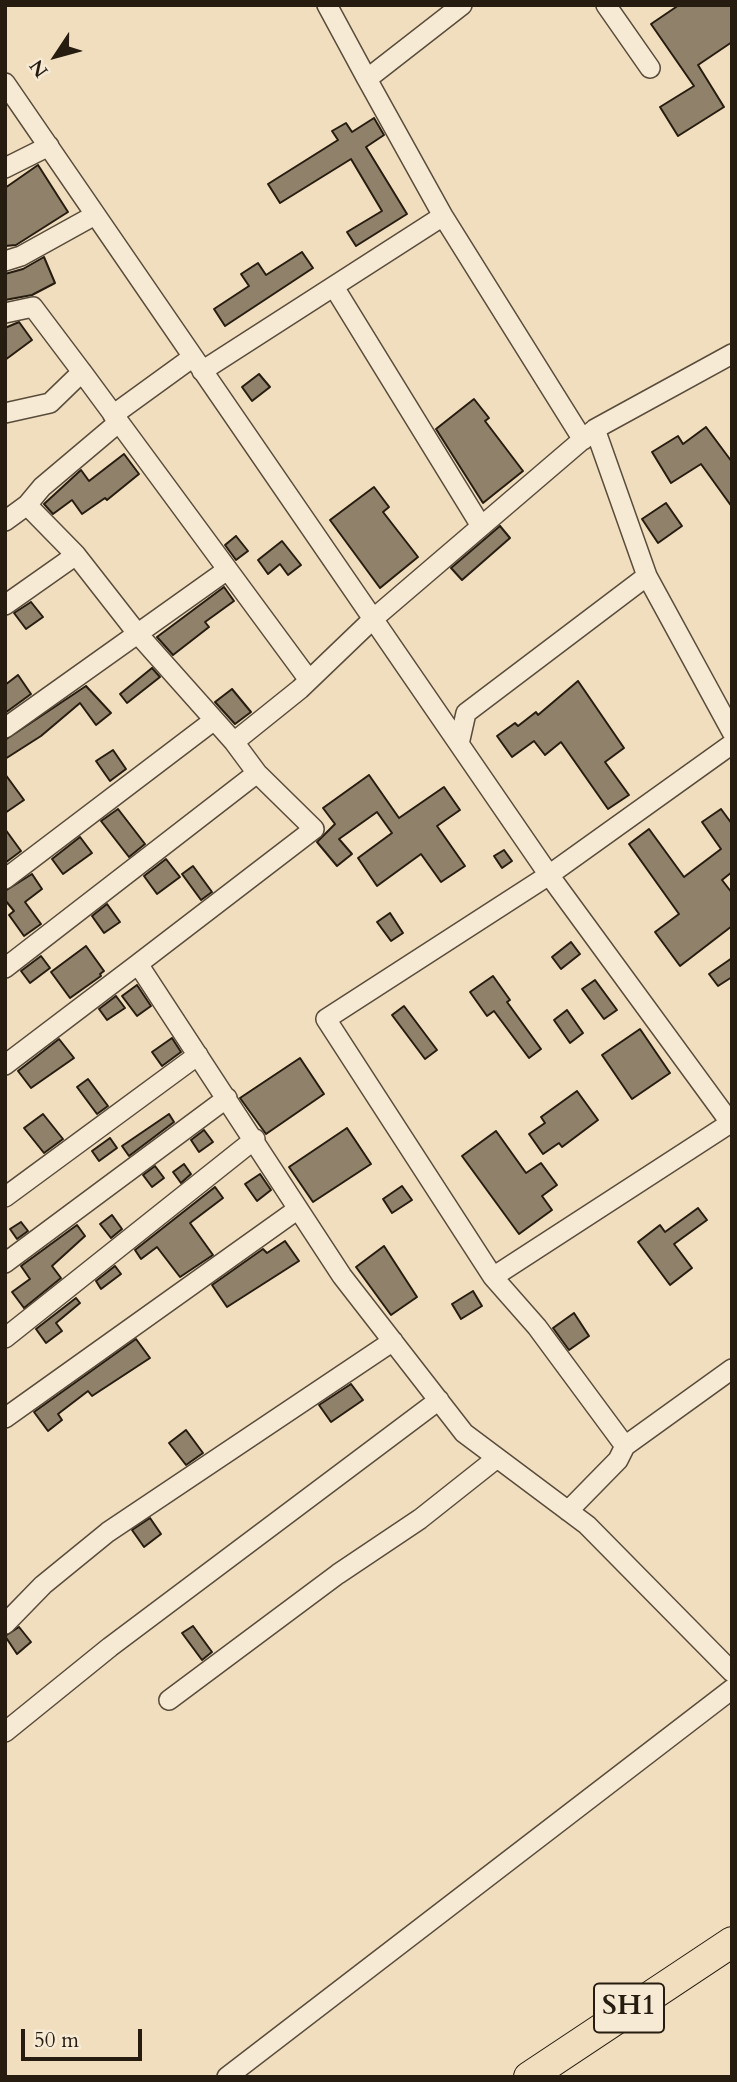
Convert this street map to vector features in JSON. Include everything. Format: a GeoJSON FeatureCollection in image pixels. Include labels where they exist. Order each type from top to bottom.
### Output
{"type":"FeatureCollection","features":[{"type":"Feature","properties":{"kind":"main road","name":"SH1"},"geometry":{"type":"LineString","coordinates":[[529,2077],[732,1942]]}},
{"type":"Feature","properties":{"kind":"street"},"geometry":{"type":"LineString","coordinates":[[327,5],[443,216],[589,434],[647,576],[732,732]]}},
{"type":"Feature","properties":{"kind":"street"},"geometry":{"type":"LineString","coordinates":[[367,79],[462,5]]}},
{"type":"Feature","properties":{"kind":"street"},"geometry":{"type":"LineString","coordinates":[[606,5],[650,68]]}},
{"type":"Feature","properties":{"kind":"street"},"geometry":{"type":"LineString","coordinates":[[5,83],[549,875],[731,1123],[493,1277]]}},
{"type":"Feature","properties":{"kind":"street"},"geometry":{"type":"LineString","coordinates":[[5,168],[49,146]]}},
{"type":"Feature","properties":{"kind":"street"},"geometry":{"type":"LineString","coordinates":[[5,261],[21,256],[95,215]]}},
{"type":"Feature","properties":{"kind":"street"},"geometry":{"type":"LineString","coordinates":[[5,521],[27,505],[42,487],[116,418],[198,364],[334,287],[443,216]]}},
{"type":"Feature","properties":{"kind":"street"},"geometry":{"type":"LineString","coordinates":[[334,287],[481,526]]}},
{"type":"Feature","properties":{"kind":"street"},"geometry":{"type":"LineString","coordinates":[[5,313],[33,307],[309,680]]}},
{"type":"Feature","properties":{"kind":"street"},"geometry":{"type":"LineString","coordinates":[[234,742],[309,680],[373,619],[589,434],[732,354]]}},
{"type":"Feature","properties":{"kind":"street"},"geometry":{"type":"LineString","coordinates":[[5,413],[50,403],[82,372]]}},
{"type":"Feature","properties":{"kind":"street"},"geometry":{"type":"LineString","coordinates":[[5,1065],[314,829],[257,773],[234,742],[137,633],[76,555],[27,505]]}},
{"type":"Feature","properties":{"kind":"street"},"geometry":{"type":"LineString","coordinates":[[5,605],[76,555]]}},
{"type":"Feature","properties":{"kind":"street"},"geometry":{"type":"LineString","coordinates":[[5,729],[227,569]]}},
{"type":"Feature","properties":{"kind":"street"},"geometry":{"type":"LineString","coordinates":[[459,744],[466,713],[647,576]]}},
{"type":"Feature","properties":{"kind":"street"},"geometry":{"type":"LineString","coordinates":[[5,879],[213,721]]}},
{"type":"Feature","properties":{"kind":"street"},"geometry":{"type":"LineString","coordinates":[[625,1446],[537,1327],[493,1277],[326,1019],[549,875],[732,744]]}},
{"type":"Feature","properties":{"kind":"street"},"geometry":{"type":"LineString","coordinates":[[5,968],[257,773]]}},
{"type":"Feature","properties":{"kind":"street"},"geometry":{"type":"LineString","coordinates":[[138,964],[342,1276],[464,1433],[587,1525],[732,1672]]}},
{"type":"Feature","properties":{"kind":"street"},"geometry":{"type":"LineString","coordinates":[[5,1197],[198,1055]]}},
{"type":"Feature","properties":{"kind":"street"},"geometry":{"type":"LineString","coordinates":[[5,1263],[227,1098]]}},
{"type":"Feature","properties":{"kind":"street"},"geometry":{"type":"LineString","coordinates":[[5,1338],[254,1139]]}},
{"type":"Feature","properties":{"kind":"street"},"geometry":{"type":"LineString","coordinates":[[5,1418],[298,1209]]}},
{"type":"Feature","properties":{"kind":"street"},"geometry":{"type":"LineString","coordinates":[[5,1624],[43,1585],[108,1532],[393,1342]]}},
{"type":"Feature","properties":{"kind":"street"},"geometry":{"type":"LineString","coordinates":[[568,1511],[618,1460],[625,1446],[732,1369]]}},
{"type":"Feature","properties":{"kind":"street"},"geometry":{"type":"LineString","coordinates":[[5,1732],[110,1647],[439,1400]]}},
{"type":"Feature","properties":{"kind":"street"},"geometry":{"type":"LineString","coordinates":[[169,1700],[338,1574],[420,1519],[498,1458]]}},
{"type":"Feature","properties":{"kind":"street"},"geometry":{"type":"LineString","coordinates":[[227,2077],[732,1689]]}},
{"type":"Feature","properties":{"kind":"building"},"geometry":{"type":"Polygon","coordinates":[[[679,5],[732,5],[732,42],[698,65],[724,107],[678,136],[660,107],[694,86],[651,24],[679,5]]]}},
{"type":"Feature","properties":{"kind":"building"},"geometry":{"type":"Polygon","coordinates":[[[374,118],[384,135],[366,147],[407,214],[356,246],[347,232],[382,211],[351,159],[280,203],[268,184],[338,140],[332,131],[346,123],[352,132],[374,118]]]}},
{"type":"Feature","properties":{"kind":"building"},"geometry":{"type":"Polygon","coordinates":[[[38,165],[68,212],[16,245],[5,246],[5,188],[38,165]]]}},
{"type":"Feature","properties":{"kind":"building"},"geometry":{"type":"Polygon","coordinates":[[[302,252],[313,268],[225,326],[214,309],[249,286],[241,274],[258,263],[266,275],[302,252]]]}},
{"type":"Feature","properties":{"kind":"building"},"geometry":{"type":"Polygon","coordinates":[[[44,257],[55,283],[32,295],[5,300],[5,274],[23,269],[44,257]]]}},
{"type":"Feature","properties":{"kind":"building"},"geometry":{"type":"Polygon","coordinates":[[[19,322],[32,340],[5,360],[5,328],[19,322]]]}},
{"type":"Feature","properties":{"kind":"building"},"geometry":{"type":"Polygon","coordinates":[[[259,374],[270,387],[252,401],[242,387],[259,374]]]}},
{"type":"Feature","properties":{"kind":"building"},"geometry":{"type":"Polygon","coordinates":[[[474,399],[489,418],[485,421],[523,471],[483,503],[436,429],[474,399]]]}},
{"type":"Feature","properties":{"kind":"building"},"geometry":{"type":"Polygon","coordinates":[[[706,427],[732,462],[732,507],[701,464],[671,483],[652,452],[678,436],[683,444],[706,427]]]}},
{"type":"Feature","properties":{"kind":"building"},"geometry":{"type":"Polygon","coordinates":[[[124,454],[139,474],[107,500],[105,498],[82,514],[72,500],[53,514],[44,504],[81,470],[89,481],[124,454]]]}},
{"type":"Feature","properties":{"kind":"building"},"geometry":{"type":"Polygon","coordinates":[[[374,487],[389,507],[383,512],[418,557],[380,588],[330,520],[374,487]]]}},
{"type":"Feature","properties":{"kind":"building"},"geometry":{"type":"Polygon","coordinates":[[[666,503],[682,526],[658,543],[642,519],[666,503]]]}},
{"type":"Feature","properties":{"kind":"building"},"geometry":{"type":"Polygon","coordinates":[[[500,526],[510,538],[462,580],[451,568],[500,526]]]}},
{"type":"Feature","properties":{"kind":"building"},"geometry":{"type":"Polygon","coordinates":[[[236,536],[248,551],[236,560],[225,545],[236,536]]]}},
{"type":"Feature","properties":{"kind":"building"},"geometry":{"type":"Polygon","coordinates":[[[282,541],[301,565],[288,575],[280,564],[268,574],[258,560],[282,541]]]}},
{"type":"Feature","properties":{"kind":"building"},"geometry":{"type":"Polygon","coordinates":[[[224,587],[234,601],[205,622],[209,627],[173,655],[157,637],[224,587]]]}},
{"type":"Feature","properties":{"kind":"building"},"geometry":{"type":"Polygon","coordinates":[[[31,602],[43,617],[26,629],[14,613],[31,602]]]}},
{"type":"Feature","properties":{"kind":"building"},"geometry":{"type":"Polygon","coordinates":[[[152,668],[160,677],[127,703],[120,694],[152,668]]]}},
{"type":"Feature","properties":{"kind":"building"},"geometry":{"type":"Polygon","coordinates":[[[18,675],[31,694],[5,713],[5,685],[18,675]]]}},
{"type":"Feature","properties":{"kind":"building"},"geometry":{"type":"Polygon","coordinates":[[[578,681],[624,748],[605,762],[629,795],[608,809],[561,742],[545,755],[534,741],[512,757],[497,736],[515,723],[518,726],[536,712],[538,715],[578,681]]]}},
{"type":"Feature","properties":{"kind":"building"},"geometry":{"type":"Polygon","coordinates":[[[86,686],[111,713],[96,725],[80,703],[41,736],[5,759],[5,740],[86,686]]]}},
{"type":"Feature","properties":{"kind":"building"},"geometry":{"type":"Polygon","coordinates":[[[232,689],[251,712],[235,724],[215,702],[232,689]]]}},
{"type":"Feature","properties":{"kind":"building"},"geometry":{"type":"Polygon","coordinates":[[[113,750],[126,769],[110,781],[96,761],[113,750]]]}},
{"type":"Feature","properties":{"kind":"building"},"geometry":{"type":"Polygon","coordinates":[[[5,774],[24,800],[5,813],[5,774]]]}},
{"type":"Feature","properties":{"kind":"building"},"geometry":{"type":"Polygon","coordinates":[[[369,775],[399,818],[444,787],[460,810],[437,826],[465,866],[441,882],[421,854],[377,886],[358,858],[392,833],[377,812],[339,839],[352,854],[337,866],[317,842],[335,824],[323,808],[369,775]]]}},
{"type":"Feature","properties":{"kind":"building"},"geometry":{"type":"Polygon","coordinates":[[[118,809],[145,844],[129,857],[101,821],[118,809]]]}},
{"type":"Feature","properties":{"kind":"building"},"geometry":{"type":"Polygon","coordinates":[[[721,809],[732,824],[732,872],[722,880],[732,893],[732,926],[680,966],[655,932],[679,914],[629,844],[649,829],[684,877],[721,849],[702,822],[721,809]]]}},
{"type":"Feature","properties":{"kind":"building"},"geometry":{"type":"Polygon","coordinates":[[[5,829],[21,851],[5,863],[5,829]]]}},
{"type":"Feature","properties":{"kind":"building"},"geometry":{"type":"Polygon","coordinates":[[[80,837],[92,853],[63,874],[52,859],[80,837]]]}},
{"type":"Feature","properties":{"kind":"building"},"geometry":{"type":"Polygon","coordinates":[[[504,850],[512,861],[502,868],[494,856],[504,850]]]}},
{"type":"Feature","properties":{"kind":"building"},"geometry":{"type":"Polygon","coordinates":[[[166,859],[180,877],[157,894],[144,876],[166,859]]]}},
{"type":"Feature","properties":{"kind":"building"},"geometry":{"type":"Polygon","coordinates":[[[193,866],[212,892],[201,900],[182,874],[193,866]]]}},
{"type":"Feature","properties":{"kind":"building"},"geometry":{"type":"Polygon","coordinates":[[[32,874],[42,889],[25,902],[41,924],[24,936],[9,915],[14,911],[5,900],[5,891],[32,874]]]}},
{"type":"Feature","properties":{"kind":"building"},"geometry":{"type":"Polygon","coordinates":[[[107,904],[120,922],[104,933],[92,916],[107,904]]]}},
{"type":"Feature","properties":{"kind":"building"},"geometry":{"type":"Polygon","coordinates":[[[390,913],[403,933],[391,941],[377,922],[390,913]]]}},
{"type":"Feature","properties":{"kind":"building"},"geometry":{"type":"Polygon","coordinates":[[[571,942],[580,954],[561,969],[552,957],[571,942]]]}},
{"type":"Feature","properties":{"kind":"building"},"geometry":{"type":"Polygon","coordinates":[[[86,946],[104,971],[70,998],[51,972],[86,946]]]}},
{"type":"Feature","properties":{"kind":"building"},"geometry":{"type":"Polygon","coordinates":[[[41,956],[50,968],[30,983],[21,971],[41,956]]]}},
{"type":"Feature","properties":{"kind":"building"},"geometry":{"type":"Polygon","coordinates":[[[732,958],[732,977],[718,986],[709,974],[732,958]]]}},
{"type":"Feature","properties":{"kind":"building"},"geometry":{"type":"Polygon","coordinates":[[[493,976],[510,1000],[507,1002],[541,1049],[529,1058],[494,1011],[487,1016],[470,992],[493,976]]]}},
{"type":"Feature","properties":{"kind":"building"},"geometry":{"type":"Polygon","coordinates":[[[595,980],[617,1010],[604,1019],[582,989],[595,980]]]}},
{"type":"Feature","properties":{"kind":"building"},"geometry":{"type":"Polygon","coordinates":[[[137,985],[151,1006],[137,1016],[122,996],[137,985]]]}},
{"type":"Feature","properties":{"kind":"building"},"geometry":{"type":"Polygon","coordinates":[[[116,996],[125,1008],[107,1020],[99,1009],[116,996]]]}},
{"type":"Feature","properties":{"kind":"building"},"geometry":{"type":"Polygon","coordinates":[[[404,1006],[437,1050],[425,1059],[392,1015],[404,1006]]]}},
{"type":"Feature","properties":{"kind":"building"},"geometry":{"type":"Polygon","coordinates":[[[567,1010],[583,1033],[570,1043],[554,1020],[567,1010]]]}},
{"type":"Feature","properties":{"kind":"building"},"geometry":{"type":"Polygon","coordinates":[[[640,1029],[670,1073],[632,1099],[602,1055],[640,1029]]]}},
{"type":"Feature","properties":{"kind":"building"},"geometry":{"type":"Polygon","coordinates":[[[172,1038],[181,1052],[162,1066],[152,1052],[172,1038]]]}},
{"type":"Feature","properties":{"kind":"building"},"geometry":{"type":"Polygon","coordinates":[[[59,1039],[74,1058],[31,1088],[18,1071],[59,1039]]]}},
{"type":"Feature","properties":{"kind":"building"},"geometry":{"type":"Polygon","coordinates":[[[300,1058],[324,1094],[266,1134],[240,1098],[300,1058]]]}},
{"type":"Feature","properties":{"kind":"building"},"geometry":{"type":"Polygon","coordinates":[[[88,1079],[108,1106],[97,1114],[77,1087],[88,1079]]]}},
{"type":"Feature","properties":{"kind":"building"},"geometry":{"type":"Polygon","coordinates":[[[577,1091],[598,1120],[562,1147],[559,1143],[543,1154],[529,1134],[545,1123],[541,1117],[577,1091]]]}},
{"type":"Feature","properties":{"kind":"building"},"geometry":{"type":"Polygon","coordinates":[[[43,1114],[63,1139],[44,1153],[24,1128],[43,1114]]]}},
{"type":"Feature","properties":{"kind":"building"},"geometry":{"type":"Polygon","coordinates":[[[169,1114],[174,1122],[129,1156],[122,1146],[169,1114]]]}},
{"type":"Feature","properties":{"kind":"building"},"geometry":{"type":"Polygon","coordinates":[[[347,1128],[371,1164],[313,1202],[289,1167],[347,1128]]]}},
{"type":"Feature","properties":{"kind":"building"},"geometry":{"type":"Polygon","coordinates":[[[204,1130],[213,1142],[199,1152],[191,1140],[204,1130]]]}},
{"type":"Feature","properties":{"kind":"building"},"geometry":{"type":"Polygon","coordinates":[[[496,1131],[526,1173],[541,1163],[557,1185],[542,1196],[552,1210],[519,1234],[462,1156],[496,1131]]]}},
{"type":"Feature","properties":{"kind":"building"},"geometry":{"type":"Polygon","coordinates":[[[110,1138],[117,1148],[99,1161],[92,1151],[110,1138]]]}},
{"type":"Feature","properties":{"kind":"building"},"geometry":{"type":"Polygon","coordinates":[[[184,1164],[191,1174],[181,1183],[173,1172],[184,1164]]]}},
{"type":"Feature","properties":{"kind":"building"},"geometry":{"type":"Polygon","coordinates":[[[155,1166],[164,1178],[152,1187],[143,1175],[155,1166]]]}},
{"type":"Feature","properties":{"kind":"building"},"geometry":{"type":"Polygon","coordinates":[[[260,1174],[271,1190],[257,1201],[245,1184],[260,1174]]]}},
{"type":"Feature","properties":{"kind":"building"},"geometry":{"type":"Polygon","coordinates":[[[402,1186],[412,1200],[392,1213],[383,1199],[402,1186]]]}},
{"type":"Feature","properties":{"kind":"building"},"geometry":{"type":"Polygon","coordinates":[[[215,1187],[223,1198],[190,1223],[213,1255],[180,1277],[157,1247],[141,1259],[135,1250],[215,1187]]]}},
{"type":"Feature","properties":{"kind":"building"},"geometry":{"type":"Polygon","coordinates":[[[698,1208],[707,1220],[674,1244],[692,1268],[670,1285],[638,1242],[660,1225],[665,1232],[698,1208]]]}},
{"type":"Feature","properties":{"kind":"building"},"geometry":{"type":"Polygon","coordinates":[[[112,1215],[122,1229],[111,1238],[100,1224],[112,1215]]]}},
{"type":"Feature","properties":{"kind":"building"},"geometry":{"type":"Polygon","coordinates":[[[21,1222],[28,1231],[17,1239],[10,1229],[21,1222]]]}},
{"type":"Feature","properties":{"kind":"building"},"geometry":{"type":"Polygon","coordinates":[[[77,1225],[85,1236],[52,1266],[61,1278],[24,1308],[12,1292],[30,1279],[21,1266],[77,1225]]]}},
{"type":"Feature","properties":{"kind":"building"},"geometry":{"type":"Polygon","coordinates":[[[285,1241],[299,1261],[227,1307],[212,1285],[263,1249],[267,1253],[285,1241]]]}},
{"type":"Feature","properties":{"kind":"building"},"geometry":{"type":"Polygon","coordinates":[[[384,1246],[417,1297],[391,1315],[356,1267],[384,1246]]]}},
{"type":"Feature","properties":{"kind":"building"},"geometry":{"type":"Polygon","coordinates":[[[115,1266],[121,1274],[101,1289],[96,1281],[115,1266]]]}},
{"type":"Feature","properties":{"kind":"building"},"geometry":{"type":"Polygon","coordinates":[[[473,1291],[482,1306],[461,1319],[452,1304],[473,1291]]]}},
{"type":"Feature","properties":{"kind":"building"},"geometry":{"type":"Polygon","coordinates":[[[76,1298],[80,1303],[56,1323],[62,1331],[46,1343],[36,1329],[76,1298]]]}},
{"type":"Feature","properties":{"kind":"building"},"geometry":{"type":"Polygon","coordinates":[[[574,1313],[589,1336],[569,1350],[553,1328],[574,1313]]]}},
{"type":"Feature","properties":{"kind":"building"},"geometry":{"type":"Polygon","coordinates":[[[136,1339],[150,1358],[92,1396],[88,1391],[58,1414],[62,1420],[48,1431],[34,1412],[136,1339]]]}},
{"type":"Feature","properties":{"kind":"building"},"geometry":{"type":"Polygon","coordinates":[[[351,1384],[363,1400],[331,1422],[319,1405],[351,1384]]]}},
{"type":"Feature","properties":{"kind":"building"},"geometry":{"type":"Polygon","coordinates":[[[186,1430],[203,1453],[186,1465],[169,1443],[186,1430]]]}},
{"type":"Feature","properties":{"kind":"building"},"geometry":{"type":"Polygon","coordinates":[[[150,1518],[161,1534],[144,1547],[132,1530],[150,1518]]]}},
{"type":"Feature","properties":{"kind":"building"},"geometry":{"type":"Polygon","coordinates":[[[193,1626],[212,1652],[202,1660],[182,1633],[193,1626]]]}},
{"type":"Feature","properties":{"kind":"building"},"geometry":{"type":"Polygon","coordinates":[[[19,1627],[31,1642],[17,1654],[5,1636],[19,1627]]]}}]}
